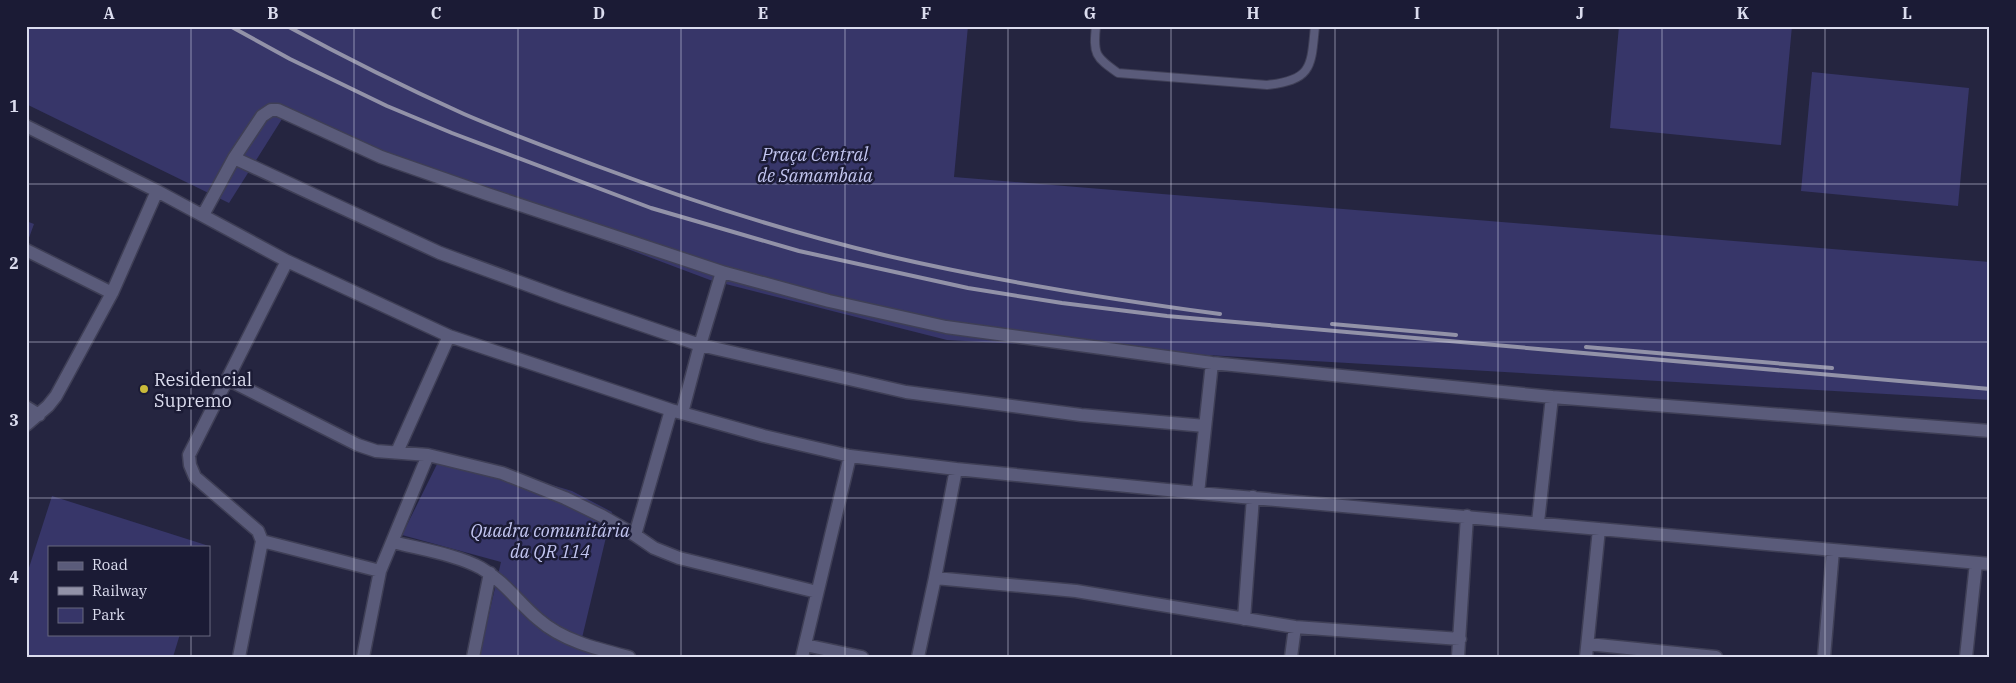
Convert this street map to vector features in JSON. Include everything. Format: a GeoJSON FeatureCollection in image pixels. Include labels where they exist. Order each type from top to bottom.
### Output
{"type":"FeatureCollection","features":[{"type":"Feature","properties":{"kind":"street"},"geometry":{"type":"LineString","coordinates":[[203,216],[234,158],[262,116],[271,110],[278,110],[381,157],[722,272],[829,302],[946,327],[1212,363],[1552,397],[1990,431]]}},
{"type":"Feature","properties":{"kind":"street"},"geometry":{"type":"LineString","coordinates":[[26,126],[158,191],[287,262],[449,336],[676,412],[764,436],[850,456],[956,469],[1198,493],[1990,564]]}},
{"type":"Feature","properties":{"kind":"street"},"geometry":{"type":"LineString","coordinates":[[234,158],[440,254],[700,345],[906,392],[1081,415],[1205,426]]}},
{"type":"Feature","properties":{"kind":"street"},"geometry":{"type":"LineString","coordinates":[[26,425],[56,396],[112,293],[158,191]]}},
{"type":"Feature","properties":{"kind":"street"},"geometry":{"type":"LineString","coordinates":[[26,250],[112,293]]}},
{"type":"Feature","properties":{"kind":"street"},"geometry":{"type":"LineString","coordinates":[[239,657],[262,541],[258,531],[195,477],[190,465],[190,456],[226,379],[287,262]]}},
{"type":"Feature","properties":{"kind":"street"},"geometry":{"type":"LineString","coordinates":[[636,535],[700,345],[722,272]]}},
{"type":"Feature","properties":{"kind":"street"},"geometry":{"type":"LineString","coordinates":[[397,452],[449,336]]}},
{"type":"Feature","properties":{"kind":"street"},"geometry":{"type":"LineString","coordinates":[[1198,493],[1212,363]]}},
{"type":"Feature","properties":{"kind":"street"},"geometry":{"type":"LineString","coordinates":[[226,379],[358,445],[376,450],[428,455],[502,473],[565,498],[636,535],[654,548],[679,558],[816,592]]}},
{"type":"Feature","properties":{"kind":"street"},"geometry":{"type":"LineString","coordinates":[[1538,522],[1552,397]]}},
{"type":"Feature","properties":{"kind":"street"},"geometry":{"type":"LineString","coordinates":[[26,407],[39,414]]}},
{"type":"Feature","properties":{"kind":"street"},"geometry":{"type":"LineString","coordinates":[[363,657],[380,571],[428,455]]}},
{"type":"Feature","properties":{"kind":"street"},"geometry":{"type":"LineString","coordinates":[[850,456],[816,592],[804,651],[862,657]]}},
{"type":"Feature","properties":{"kind":"street"},"geometry":{"type":"LineString","coordinates":[[918,657],[956,469]]}},
{"type":"Feature","properties":{"kind":"street"},"geometry":{"type":"LineString","coordinates":[[1244,619],[1254,497]]}},
{"type":"Feature","properties":{"kind":"street"},"geometry":{"type":"LineString","coordinates":[[1458,657],[1468,516]]}},
{"type":"Feature","properties":{"kind":"street"},"geometry":{"type":"LineString","coordinates":[[1598,529],[1587,651],[1716,657]]}},
{"type":"Feature","properties":{"kind":"street"},"geometry":{"type":"LineString","coordinates":[[262,541],[380,571]]}},
{"type":"Feature","properties":{"kind":"street"},"geometry":{"type":"LineString","coordinates":[[393,542],[467,561],[490,573],[547,627],[582,644],[622,656]]}},
{"type":"Feature","properties":{"kind":"street"},"geometry":{"type":"LineString","coordinates":[[1824,657],[1834,550]]}},
{"type":"Feature","properties":{"kind":"street"},"geometry":{"type":"LineString","coordinates":[[1966,657],[1976,563]]}},
{"type":"Feature","properties":{"kind":"street"},"geometry":{"type":"LineString","coordinates":[[474,657],[490,573]]}},
{"type":"Feature","properties":{"kind":"street"},"geometry":{"type":"LineString","coordinates":[[935,578],[1076,591],[1295,626],[1460,640]]}},
{"type":"Feature","properties":{"kind":"street"},"geometry":{"type":"LineString","coordinates":[[1291,657],[1295,626]]}},
{"type":"Feature","properties":{"kind":"lane"},"geometry":{"type":"LineString","coordinates":[[1096,26],[1094,46],[1101,61],[1118,73],[1267,85],[1286,83],[1303,75],[1311,62],[1315,26]]}},
{"type":"Feature","properties":{"kind":"green space","name":"Praça Central de Samambaia"},"geometry":{"type":"Polygon","coordinates":[[[26,26],[968,26],[954,177],[1990,262],[1990,400],[947,340],[710,280],[282,119],[229,203],[26,104],[26,26]]]}},
{"type":"Feature","properties":{"kind":"green space"},"geometry":{"type":"Polygon","coordinates":[[[1619,26],[1792,26],[1781,145],[1610,128],[1619,26]]]}},
{"type":"Feature","properties":{"kind":"green space"},"geometry":{"type":"Polygon","coordinates":[[[1812,72],[1969,88],[1958,206],[1801,191],[1812,72]]]}},
{"type":"Feature","properties":{"kind":"green space"},"geometry":{"type":"Polygon","coordinates":[[[26,221],[34,224],[26,246],[26,221]]]}},
{"type":"Feature","properties":{"kind":"green space","name":"Quadra comunitária da QR 114"},"geometry":{"type":"Polygon","coordinates":[[[443,452],[572,491],[612,512],[582,638],[615,657],[479,657],[501,562],[402,535],[443,452]]]}},
{"type":"Feature","properties":{"kind":"green space"},"geometry":{"type":"Polygon","coordinates":[[[52,496],[209,546],[48,546],[48,636],[179,636],[173,657],[26,657],[26,577],[52,496]]]}},
{"type":"Feature","properties":{"kind":"railway"},"geometry":{"type":"LineString","coordinates":[[230,26],[290,59],[387,106],[452,133],[651,208],[799,251],[968,288],[1062,303],[1167,316],[1990,389]]}},
{"type":"Feature","properties":{"kind":"railway"},"geometry":{"type":"LineString","coordinates":[[287,26],[352,60],[481,121],[632,179],[739,215],[848,246],[968,273],[1094,296],[1220,314]]}},
{"type":"Feature","properties":{"kind":"railway"},"geometry":{"type":"LineString","coordinates":[[1332,324],[1456,335]]}},
{"type":"Feature","properties":{"kind":"railway"},"geometry":{"type":"LineString","coordinates":[[1586,347],[1832,368]]}},
{"type":"Feature","properties":{"kind":"place","name":"Residencial Supremo"},"geometry":{"type":"Point","coordinates":[144,389]}}]}
